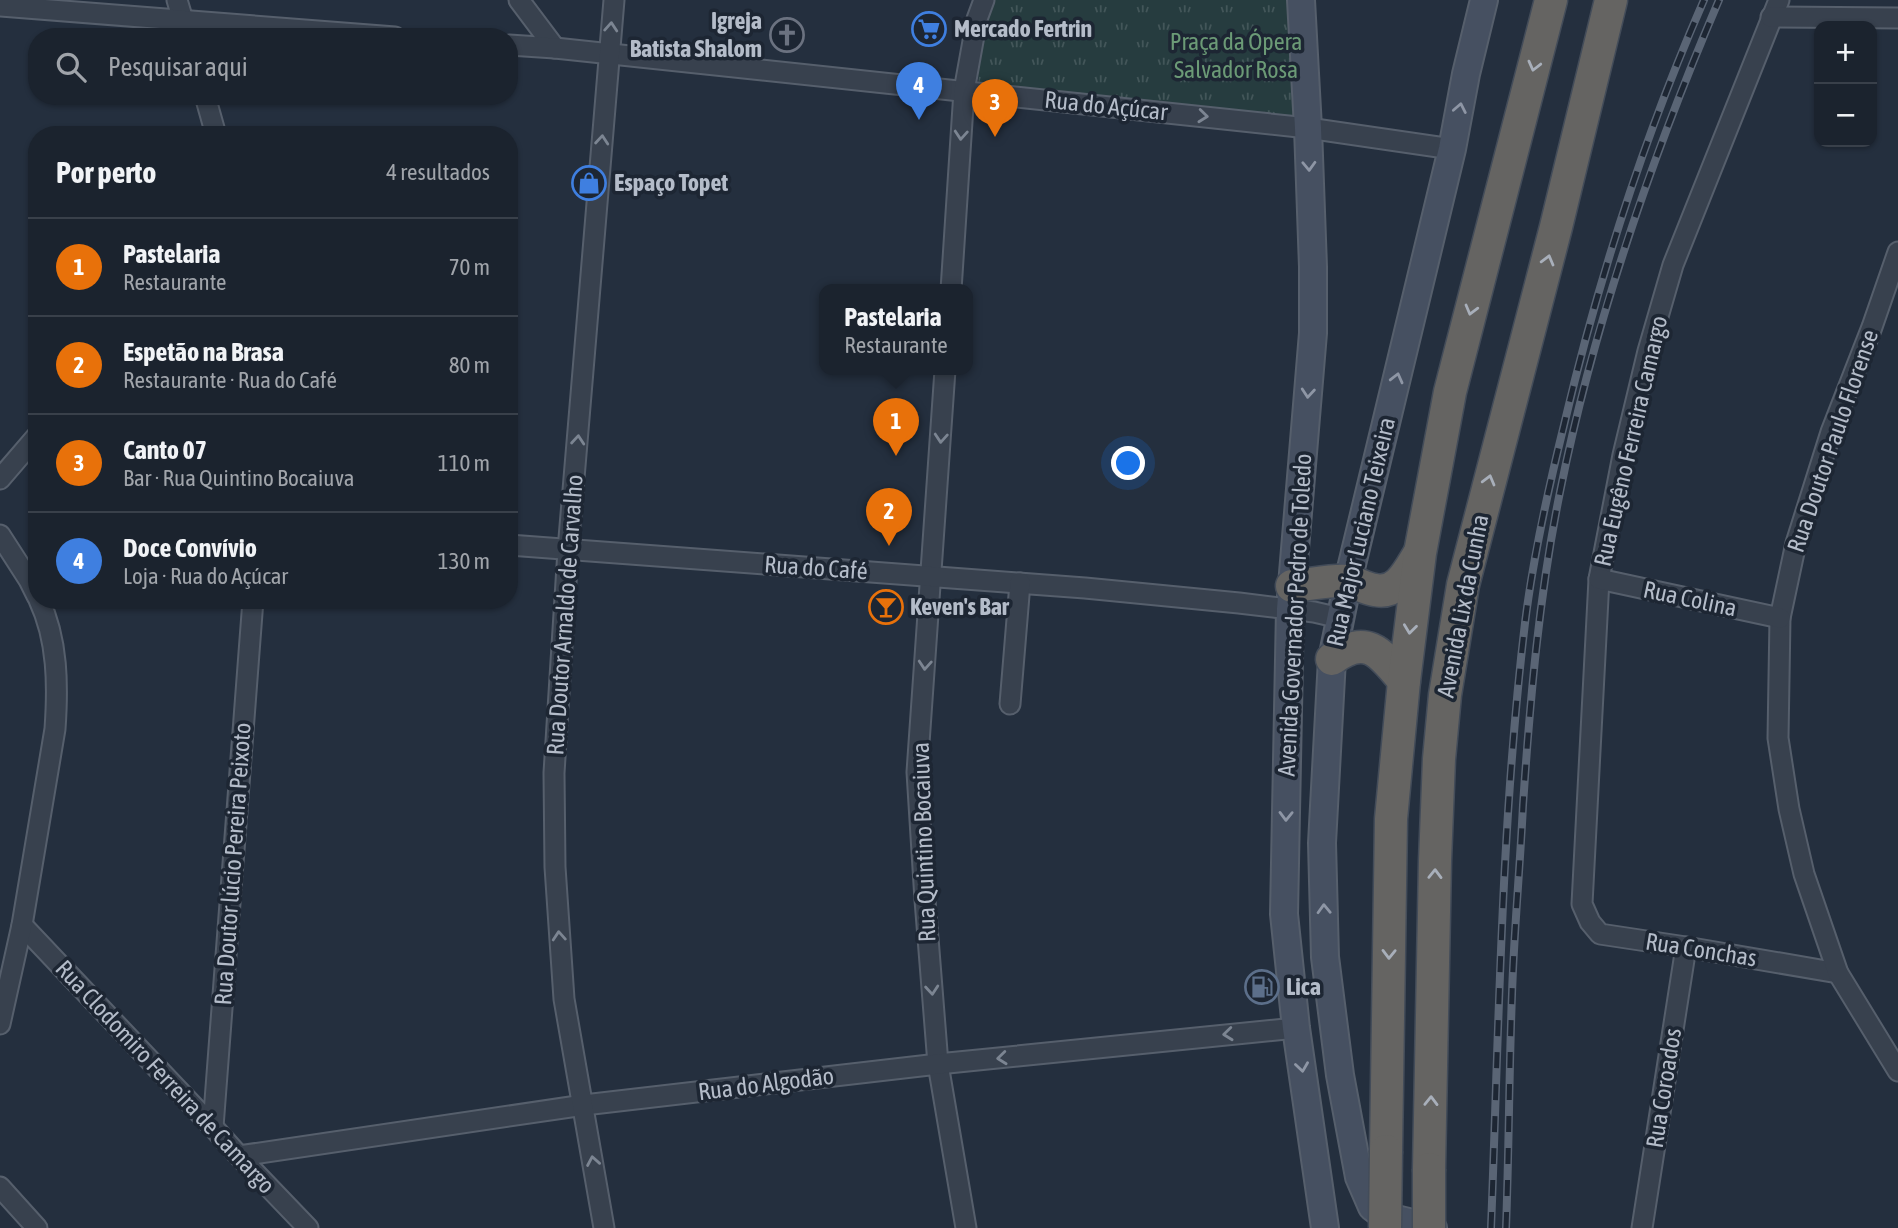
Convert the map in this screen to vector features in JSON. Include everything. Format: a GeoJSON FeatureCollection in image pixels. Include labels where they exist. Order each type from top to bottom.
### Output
{"type":"FeatureCollection","features":[{"type":"Feature","properties":{"kind":"highway","name":"Avenida Lix da Cunha"},"geometry":{"type":"LineString","coordinates":[[1385,1222],[1391,819],[1420,553],[1450,392],[1551,0]]}},
{"type":"Feature","properties":{"kind":"highway","name":"Avenida Lix da Cunha"},"geometry":{"type":"LineString","coordinates":[[1431,1228],[1429,1169],[1435,861],[1439,759],[1445,695],[1463,585],[1556,227],[1611,0]]}},
{"type":"Feature","properties":{"kind":"highway"},"geometry":{"type":"LineString","coordinates":[[1291,598],[1348,581],[1384,591],[1402,581],[1420,553]]}},
{"type":"Feature","properties":{"kind":"highway"},"geometry":{"type":"LineString","coordinates":[[1332,659],[1343,651],[1359,646],[1369,648],[1380,652],[1404,681]]}},
{"type":"Feature","properties":{"kind":"main road","name":"Avenida Governador Pedro de Toledo"},"geometry":{"type":"LineString","coordinates":[[1301,0],[1308,128],[1313,333],[1291,598],[1284,914],[1296,1027],[1325,1228]]}},
{"type":"Feature","properties":{"kind":"main road","name":"Rua Major Luciano Teixeira"},"geometry":{"type":"LineString","coordinates":[[1385,1222],[1372,1207],[1359,1177],[1340,1075],[1325,957],[1322,843],[1332,659],[1348,581],[1452,149],[1484,0]]}},
{"type":"Feature","properties":{"kind":"main road","name":"Rua Major Luciano Teixeira"},"geometry":{"type":"LineString","coordinates":[[1284,914],[1311,984],[1340,1075]]}},
{"type":"Feature","properties":{"kind":"main road"},"geometry":{"type":"LineString","coordinates":[[1385,1222],[1431,1228]]}},
{"type":"Feature","properties":{"kind":"street"},"geometry":{"type":"LineString","coordinates":[[177,0],[186,28]]}},
{"type":"Feature","properties":{"kind":"street"},"geometry":{"type":"LineString","coordinates":[[519,0],[555,48]]}},
{"type":"Feature","properties":{"kind":"street","name":"Rua Doutor Arnaldo de Carvalho"},"geometry":{"type":"LineString","coordinates":[[604,1228],[564,999],[555,867],[554,774],[568,550],[614,0]]}},
{"type":"Feature","properties":{"kind":"street"},"geometry":{"type":"LineString","coordinates":[[951,284],[964,91],[974,9],[984,0]]}},
{"type":"Feature","properties":{"kind":"street"},"geometry":{"type":"LineString","coordinates":[[0,6],[178,28]]}},
{"type":"Feature","properties":{"kind":"street"},"geometry":{"type":"LineString","coordinates":[[1775,8],[1898,18]]}},
{"type":"Feature","properties":{"kind":"street","name":"Rua Eugêno Ferreira Camargo"},"geometry":{"type":"LineString","coordinates":[[1582,904],[1599,579],[1623,455],[1648,351],[1673,265],[1775,8]]}},
{"type":"Feature","properties":{"kind":"street","name":"Rua do Açúcar"},"geometry":{"type":"LineString","coordinates":[[518,46],[1308,128],[1452,149]]}},
{"type":"Feature","properties":{"kind":"street"},"geometry":{"type":"LineString","coordinates":[[208,105],[213,126]]}},
{"type":"Feature","properties":{"kind":"street","name":"Rua Doutor Paulo Florense"},"geometry":{"type":"LineString","coordinates":[[1898,251],[1827,444],[1796,543],[1780,618],[1778,738],[1789,809],[1804,874],[1838,973],[1898,1071]]}},
{"type":"Feature","properties":{"kind":"street","name":"Rua Quintino Bocaiuva"},"geometry":{"type":"LineString","coordinates":[[945,375],[917,772],[938,1064],[966,1228]]}},
{"type":"Feature","properties":{"kind":"street"},"geometry":{"type":"LineString","coordinates":[[0,479],[28,446]]}},
{"type":"Feature","properties":{"kind":"street"},"geometry":{"type":"LineString","coordinates":[[0,535],[28,578]]}},
{"type":"Feature","properties":{"kind":"street","name":"Rua do Café"},"geometry":{"type":"LineString","coordinates":[[518,546],[1020,583],[1239,603],[1291,598],[1314,612],[1340,618]]}},
{"type":"Feature","properties":{"kind":"street","name":"Rua Colina"},"geometry":{"type":"LineString","coordinates":[[1599,579],[1780,618]]}},
{"type":"Feature","properties":{"kind":"street"},"geometry":{"type":"LineString","coordinates":[[1010,704],[1020,583]]}},
{"type":"Feature","properties":{"kind":"street"},"geometry":{"type":"LineString","coordinates":[[0,1024],[22,925],[55,729],[56,667],[42,609]]}},
{"type":"Feature","properties":{"kind":"street","name":"Rua Doutor lúcio Pereira Peixoto"},"geometry":{"type":"LineString","coordinates":[[213,1127],[252,609]]}},
{"type":"Feature","properties":{"kind":"street","name":"Rua Conchas"},"geometry":{"type":"LineString","coordinates":[[1582,904],[1590,922],[1600,934],[1838,973]]}},
{"type":"Feature","properties":{"kind":"street","name":"Rua Clodomiro Ferreira de Camargo"},"geometry":{"type":"LineString","coordinates":[[22,925],[308,1228]]}},
{"type":"Feature","properties":{"kind":"street","name":"Rua Coroados"},"geometry":{"type":"LineString","coordinates":[[1642,1228],[1686,947]]}},
{"type":"Feature","properties":{"kind":"street","name":"Rua do Algodão"},"geometry":{"type":"LineString","coordinates":[[239,1156],[584,1105],[938,1064],[1296,1027]]}},
{"type":"Feature","properties":{"kind":"street"},"geometry":{"type":"LineString","coordinates":[[0,1188],[37,1228]]}},
{"type":"Feature","properties":{"kind":"green space","name":"Praça da Ópera Salvador Rosa"},"geometry":{"type":"Polygon","coordinates":[[[991,0],[1290,0],[1293,117],[979,86],[976,49],[991,0]]]}},
{"type":"Feature","properties":{"kind":"railway"},"geometry":{"type":"LineString","coordinates":[[1491,1228],[1506,849],[1517,698],[1532,573],[1558,449],[1607,263],[1642,156],[1704,0]]}},
{"type":"Feature","properties":{"kind":"railway"},"geometry":{"type":"LineString","coordinates":[[1506,1228],[1513,970],[1523,805],[1536,648],[1546,570],[1574,429],[1607,304],[1670,120],[1719,0]]}},
{"type":"Feature","properties":{"kind":"place","name":"Mercado Fertrin"},"geometry":{"type":"Point","coordinates":[929,29]}},
{"type":"Feature","properties":{"kind":"place","name":"Igreja Batista Shalom"},"geometry":{"type":"Point","coordinates":[787,35]}},
{"type":"Feature","properties":{"kind":"place","name":"Doce Convívio"},"geometry":{"type":"Point","coordinates":[919,120]}},
{"type":"Feature","properties":{"kind":"place","name":"Canto 07"},"geometry":{"type":"Point","coordinates":[995,137]}},
{"type":"Feature","properties":{"kind":"place","name":"Espaço Topet"},"geometry":{"type":"Point","coordinates":[589,183]}},
{"type":"Feature","properties":{"kind":"place","name":"Pastelaria"},"geometry":{"type":"Point","coordinates":[896,456]}},
{"type":"Feature","properties":{"kind":"place","name":"Espetão na Brasa"},"geometry":{"type":"Point","coordinates":[889,546]}},
{"type":"Feature","properties":{"kind":"place","name":"Keven's Bar"},"geometry":{"type":"Point","coordinates":[886,607]}},
{"type":"Feature","properties":{"kind":"place","name":"Lica"},"geometry":{"type":"Point","coordinates":[1262,987]}}]}
